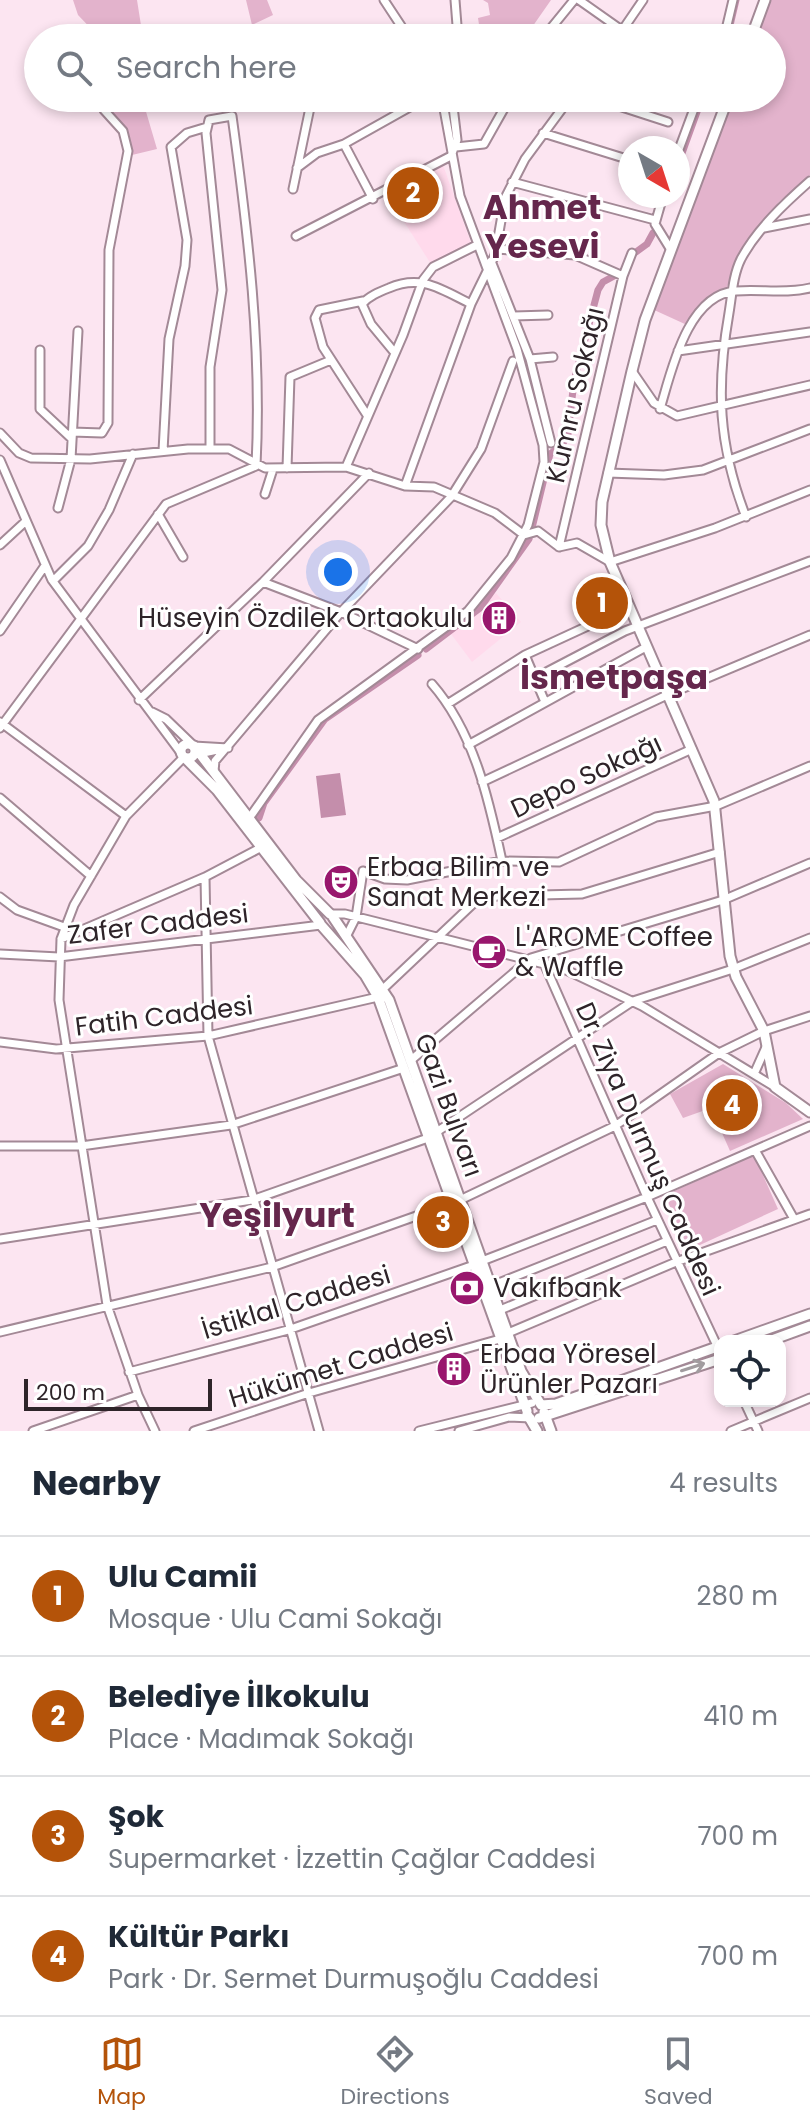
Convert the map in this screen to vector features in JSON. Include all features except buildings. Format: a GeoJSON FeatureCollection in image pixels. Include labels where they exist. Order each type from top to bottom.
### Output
{"type":"FeatureCollection","features":[{"type":"Feature","properties":{"kind":"main road"},"geometry":{"type":"LineString","coordinates":[[756,24],[765,0]]}},
{"type":"Feature","properties":{"kind":"main road"},"geometry":{"type":"LineString","coordinates":[[723,112],[645,320],[608,473],[601,525],[610,562],[716,806],[723,900],[733,969],[764,1031],[775,1087],[810,1112]]}},
{"type":"Feature","properties":{"kind":"main road","name":"Gazi Bulvarı"},"geometry":{"type":"LineString","coordinates":[[191,753],[214,771],[365,975],[381,992]]}},
{"type":"Feature","properties":{"kind":"main road","name":"Gazi Bulvarı"},"geometry":{"type":"LineString","coordinates":[[191,753],[260,848],[328,922],[346,937],[381,992],[504,1336],[534,1411],[551,1431]]}},
{"type":"Feature","properties":{"kind":"main road","name":"Gazi Bulvarı"},"geometry":{"type":"LineString","coordinates":[[478,1263],[491,1286],[500,1310],[504,1336],[527,1385],[537,1431]]}},
{"type":"Feature","properties":{"kind":"main road"},"geometry":{"type":"LineString","coordinates":[[751,1335],[810,1314]]}},
{"type":"Feature","properties":{"kind":"main road"},"geometry":{"type":"LineString","coordinates":[[785,1335],[810,1326]]}},
{"type":"Feature","properties":{"kind":"main road"},"geometry":{"type":"LineString","coordinates":[[534,1411],[714,1350]]}},
{"type":"Feature","properties":{"kind":"main road"},"geometry":{"type":"LineString","coordinates":[[534,1411],[714,1361]]}},
{"type":"Feature","properties":{"kind":"street"},"geometry":{"type":"LineString","coordinates":[[384,0],[400,24]]}},
{"type":"Feature","properties":{"kind":"street"},"geometry":{"type":"LineString","coordinates":[[455,0],[457,24]]}},
{"type":"Feature","properties":{"kind":"street"},"geometry":{"type":"LineString","coordinates":[[556,24],[577,0],[607,24]]}},
{"type":"Feature","properties":{"kind":"street"},"geometry":{"type":"LineString","coordinates":[[627,24],[643,0]]}},
{"type":"Feature","properties":{"kind":"street"},"geometry":{"type":"LineString","coordinates":[[727,24],[732,0]]}},
{"type":"Feature","properties":{"kind":"street"},"geometry":{"type":"LineString","coordinates":[[40,350],[40,409],[72,435],[102,433],[108,423],[109,250],[128,151],[123,131],[106,112]]}},
{"type":"Feature","properties":{"kind":"street"},"geometry":{"type":"LineString","coordinates":[[293,189],[309,112]]}},
{"type":"Feature","properties":{"kind":"street"},"geometry":{"type":"LineString","coordinates":[[297,168],[317,153],[344,144],[401,112]]}},
{"type":"Feature","properties":{"kind":"street"},"geometry":{"type":"LineString","coordinates":[[250,817],[302,739],[324,713],[418,649],[475,605],[524,535],[545,453],[525,373],[477,245],[451,156],[444,112]]}},
{"type":"Feature","properties":{"kind":"street"},"geometry":{"type":"LineString","coordinates":[[296,236],[373,199],[451,156],[456,147],[455,112]]}},
{"type":"Feature","properties":{"kind":"street"},"geometry":{"type":"LineString","coordinates":[[456,147],[484,144],[502,112]]}},
{"type":"Feature","properties":{"kind":"street"},"geometry":{"type":"LineString","coordinates":[[405,486],[471,304],[497,249],[502,206],[512,182],[559,112]]}},
{"type":"Feature","properties":{"kind":"street"},"geometry":{"type":"LineString","coordinates":[[637,112],[668,122]]}},
{"type":"Feature","properties":{"kind":"street"},"geometry":{"type":"LineString","coordinates":[[684,136],[693,112]]}},
{"type":"Feature","properties":{"kind":"street"},"geometry":{"type":"LineString","coordinates":[[210,449],[210,367],[222,290],[207,127],[209,120],[232,116],[255,313],[259,397],[256,466]]}},
{"type":"Feature","properties":{"kind":"street"},"geometry":{"type":"LineString","coordinates":[[163,451],[169,339],[185,266],[187,240],[171,147],[187,133],[207,127]]}},
{"type":"Feature","properties":{"kind":"street"},"geometry":{"type":"LineString","coordinates":[[543,133],[618,156]]}},
{"type":"Feature","properties":{"kind":"street"},"geometry":{"type":"LineString","coordinates":[[344,144],[373,199]]}},
{"type":"Feature","properties":{"kind":"street"},"geometry":{"type":"LineString","coordinates":[[746,517],[728,462],[719,408],[723,347],[733,290],[741,259],[764,228],[810,181]]}},
{"type":"Feature","properties":{"kind":"street"},"geometry":{"type":"LineString","coordinates":[[512,182],[655,220]]}},
{"type":"Feature","properties":{"kind":"street"},"geometry":{"type":"LineString","coordinates":[[659,208],[655,220],[671,250]]}},
{"type":"Feature","properties":{"kind":"street"},"geometry":{"type":"LineString","coordinates":[[764,228],[810,219]]}},
{"type":"Feature","properties":{"kind":"street"},"geometry":{"type":"LineString","coordinates":[[346,467],[423,280],[433,267],[477,245]]}},
{"type":"Feature","properties":{"kind":"street"},"geometry":{"type":"LineString","coordinates":[[497,249],[575,255],[623,276]]}},
{"type":"Feature","properties":{"kind":"street","name":"Kumru Sokağı"},"geometry":{"type":"LineString","coordinates":[[559,547],[623,276],[632,253]]}},
{"type":"Feature","properties":{"kind":"street"},"geometry":{"type":"LineString","coordinates":[[491,261],[530,359],[551,443]]}},
{"type":"Feature","properties":{"kind":"street"},"geometry":{"type":"LineString","coordinates":[[367,415],[331,360],[317,332],[316,312],[363,301],[394,286],[423,280],[471,304]]}},
{"type":"Feature","properties":{"kind":"street"},"geometry":{"type":"LineString","coordinates":[[660,409],[678,351],[697,316],[721,295],[733,290],[810,288]]}},
{"type":"Feature","properties":{"kind":"street"},"geometry":{"type":"LineString","coordinates":[[363,301],[364,313],[395,353]]}},
{"type":"Feature","properties":{"kind":"street"},"geometry":{"type":"LineString","coordinates":[[514,316],[548,315]]}},
{"type":"Feature","properties":{"kind":"street"},"geometry":{"type":"LineString","coordinates":[[58,508],[71,459],[78,331]]}},
{"type":"Feature","properties":{"kind":"street"},"geometry":{"type":"LineString","coordinates":[[678,351],[723,347],[810,332]]}},
{"type":"Feature","properties":{"kind":"street"},"geometry":{"type":"LineString","coordinates":[[530,359],[553,357]]}},
{"type":"Feature","properties":{"kind":"street"},"geometry":{"type":"LineString","coordinates":[[287,468],[290,377],[331,360]]}},
{"type":"Feature","properties":{"kind":"street"},"geometry":{"type":"LineString","coordinates":[[214,771],[215,761],[341,612],[451,497],[481,449],[513,361]]}},
{"type":"Feature","properties":{"kind":"street"},"geometry":{"type":"LineString","coordinates":[[632,371],[660,409],[677,416],[810,385]]}},
{"type":"Feature","properties":{"kind":"street"},"geometry":{"type":"LineString","coordinates":[[608,473],[664,475],[703,470],[810,429]]}},
{"type":"Feature","properties":{"kind":"street"},"geometry":{"type":"LineString","coordinates":[[0,433],[19,453],[31,458],[71,459],[229,449],[256,466],[273,469],[346,467],[405,486],[434,487],[451,497],[495,513],[524,535]]}},
{"type":"Feature","properties":{"kind":"street"},"geometry":{"type":"LineString","coordinates":[[53,581],[88,546],[109,510],[133,454]]}},
{"type":"Feature","properties":{"kind":"street"},"geometry":{"type":"LineString","coordinates":[[0,460],[44,567],[53,581],[139,700],[191,753]]}},
{"type":"Feature","properties":{"kind":"street"},"geometry":{"type":"LineString","coordinates":[[126,816],[1,725],[166,504],[256,466]]}},
{"type":"Feature","properties":{"kind":"street"},"geometry":{"type":"LineString","coordinates":[[265,494],[273,469]]}},
{"type":"Feature","properties":{"kind":"street"},"geometry":{"type":"LineString","coordinates":[[139,700],[263,582],[369,473]]}},
{"type":"Feature","properties":{"kind":"street"},"geometry":{"type":"LineString","coordinates":[[524,535],[538,531],[559,547],[577,543],[610,562],[746,517],[810,490]]}},
{"type":"Feature","properties":{"kind":"street"},"geometry":{"type":"LineString","coordinates":[[158,514],[183,557]]}},
{"type":"Feature","properties":{"kind":"street"},"geometry":{"type":"LineString","coordinates":[[0,545],[26,521]]}},
{"type":"Feature","properties":{"kind":"street"},"geometry":{"type":"LineString","coordinates":[[535,678],[637,626],[810,561]]}},
{"type":"Feature","properties":{"kind":"street"},"geometry":{"type":"LineString","coordinates":[[0,631],[44,567]]}},
{"type":"Feature","properties":{"kind":"street"},"geometry":{"type":"LineString","coordinates":[[263,582],[341,612],[418,649]]}},
{"type":"Feature","properties":{"kind":"street"},"geometry":{"type":"LineString","coordinates":[[449,703],[525,655],[629,607]]}},
{"type":"Feature","properties":{"kind":"street"},"geometry":{"type":"LineString","coordinates":[[482,782],[667,695],[810,635]]}},
{"type":"Feature","properties":{"kind":"street"},"geometry":{"type":"LineString","coordinates":[[468,745],[646,647]]}},
{"type":"Feature","properties":{"kind":"street"},"geometry":{"type":"LineString","coordinates":[[525,655],[545,702]]}},
{"type":"Feature","properties":{"kind":"street"},"geometry":{"type":"LineString","coordinates":[[432,684],[449,703],[468,745],[482,782],[502,861]]}},
{"type":"Feature","properties":{"kind":"street"},"geometry":{"type":"LineString","coordinates":[[152,712],[166,719],[191,753]]}},
{"type":"Feature","properties":{"kind":"street"},"geometry":{"type":"LineString","coordinates":[[155,1431],[129,1372],[107,1305],[66,1048],[59,957],[64,927],[126,816],[191,753],[228,748]]}},
{"type":"Feature","properties":{"kind":"street","name":"Depo Sokağı"},"geometry":{"type":"LineString","coordinates":[[497,838],[692,749]]}},
{"type":"Feature","properties":{"kind":"street"},"geometry":{"type":"LineString","coordinates":[[346,937],[356,917],[363,871],[385,879],[419,880],[502,861],[559,862],[656,817],[716,806],[810,766]]}},
{"type":"Feature","properties":{"kind":"street"},"geometry":{"type":"LineString","coordinates":[[0,798],[91,876]]}},
{"type":"Feature","properties":{"kind":"street"},"geometry":{"type":"LineString","coordinates":[[61,939],[205,877],[260,848]]}},
{"type":"Feature","properties":{"kind":"street","name":"Fatih Caddesi"},"geometry":{"type":"LineString","coordinates":[[0,1042],[66,1048],[208,1036],[381,992],[467,907],[483,898],[582,894],[720,852]]}},
{"type":"Feature","properties":{"kind":"street"},"geometry":{"type":"LineString","coordinates":[[0,1146],[81,1146],[231,1125],[407,1065],[531,958],[723,900],[810,863]]}},
{"type":"Feature","properties":{"kind":"street"},"geometry":{"type":"LineString","coordinates":[[205,877],[208,1036],[288,1330],[319,1431]]}},
{"type":"Feature","properties":{"kind":"street"},"geometry":{"type":"LineString","coordinates":[[0,897],[17,910],[64,927]]}},
{"type":"Feature","properties":{"kind":"street","name":"Zafer Caddesi"},"geometry":{"type":"LineString","coordinates":[[0,954],[59,957],[356,917],[543,961],[633,1001],[775,1087]]}},
{"type":"Feature","properties":{"kind":"street"},"geometry":{"type":"LineString","coordinates":[[0,1239],[252,1200],[432,1136],[575,1037],[633,1001],[733,969],[810,938]]}},
{"type":"Feature","properties":{"kind":"street","name":"Dr. Ziya Durmuş Caddesi"},"geometry":{"type":"LineString","coordinates":[[543,961],[676,1262],[714,1338]]}},
{"type":"Feature","properties":{"kind":"street"},"geometry":{"type":"LineString","coordinates":[[0,1332],[272,1267],[456,1201],[615,1126],[719,1053],[764,1031],[810,1016]]}},
{"type":"Feature","properties":{"kind":"street"},"geometry":{"type":"LineString","coordinates":[[754,1074],[767,1045]]}},
{"type":"Feature","properties":{"kind":"street","name":"İstiklal Caddesi"},"geometry":{"type":"LineString","coordinates":[[129,1372],[288,1330],[478,1263],[647,1197],[810,1126]]}},
{"type":"Feature","properties":{"kind":"street"},"geometry":{"type":"LineString","coordinates":[[755,1150],[794,1219]]}},
{"type":"Feature","properties":{"kind":"street","name":"Hükümet Caddesi"},"geometry":{"type":"LineString","coordinates":[[194,1431],[309,1393],[504,1336],[676,1262],[810,1214]]}},
{"type":"Feature","properties":{"kind":"street"},"geometry":{"type":"LineString","coordinates":[[491,1286],[657,1220]]}},
{"type":"Feature","properties":{"kind":"street"},"geometry":{"type":"LineString","coordinates":[[500,1310],[667,1241]]}},
{"type":"Feature","properties":{"kind":"street"},"geometry":{"type":"LineString","coordinates":[[33,1431],[138,1395]]}},
{"type":"Feature","properties":{"kind":"street"},"geometry":{"type":"LineString","coordinates":[[731,1431],[810,1398]]}},
{"type":"Feature","properties":{"kind":"street"},"geometry":{"type":"LineString","coordinates":[[747,1407],[758,1431]]}},
{"type":"Feature","properties":{"kind":"street"},"geometry":{"type":"LineString","coordinates":[[419,1431],[534,1411]]}},
{"type":"Feature","properties":{"kind":"street"},"geometry":{"type":"LineString","coordinates":[[459,1431],[534,1411]]}},
{"type":"Feature","properties":{"kind":"shaded area"},"geometry":{"type":"Polygon","coordinates":[[[73,0],[137,0],[141,24],[87,24],[78,15],[73,0]]]}},
{"type":"Feature","properties":{"kind":"shaded area"},"geometry":{"type":"Polygon","coordinates":[[[246,0],[267,0],[273,15],[252,24],[246,0]]]}},
{"type":"Feature","properties":{"kind":"shaded area"},"geometry":{"type":"Polygon","coordinates":[[[483,0],[551,0],[534,24],[479,24],[478,18],[490,15],[488,3],[483,0]]]}},
{"type":"Feature","properties":{"kind":"shaded area"},"geometry":{"type":"Polygon","coordinates":[[[770,0],[810,0],[810,175],[779,202],[737,261],[727,287],[687,325],[652,309],[728,112],[786,112],[786,24],[761,24],[770,0]]]}},
{"type":"Feature","properties":{"kind":"shaded area"},"geometry":{"type":"Polygon","coordinates":[[[146,112],[157,149],[132,155],[127,136],[110,113],[146,112]]]}},
{"type":"Feature","properties":{"kind":"shaded area"},"geometry":{"type":"Polygon","coordinates":[[[443,165],[471,243],[431,264],[387,195],[443,165]]]}},
{"type":"Feature","properties":{"kind":"shaded area"},"geometry":{"type":"Polygon","coordinates":[[[496,593],[521,622],[472,662],[451,634],[496,593]]]}},
{"type":"Feature","properties":{"kind":"shaded area"},"geometry":{"type":"Polygon","coordinates":[[[340,773],[346,815],[321,818],[316,776],[340,773]]]}},
{"type":"Feature","properties":{"kind":"shaded area"},"geometry":{"type":"Polygon","coordinates":[[[723,1064],[786,1103],[803,1119],[730,1151],[711,1108],[683,1118],[670,1094],[723,1064]]]}},
{"type":"Feature","properties":{"kind":"shaded area"},"geometry":{"type":"Polygon","coordinates":[[[754,1155],[778,1209],[689,1250],[665,1195],[754,1155]]]}},
{"type":"Feature","properties":{"kind":"waterway"},"geometry":{"type":"LineString","coordinates":[[730,24],[736,0]]}},
{"type":"Feature","properties":{"kind":"waterway"},"geometry":{"type":"LineString","coordinates":[[688,136],[697,112]]}},
{"type":"Feature","properties":{"kind":"waterway"},"geometry":{"type":"LineString","coordinates":[[636,252],[647,244],[653,233]]}},
{"type":"Feature","properties":{"kind":"waterway"},"geometry":{"type":"LineString","coordinates":[[532,528],[550,454],[562,445],[568,434],[574,381],[598,290],[603,282],[614,276]]}},
{"type":"Feature","properties":{"kind":"waterway"},"geometry":{"type":"LineString","coordinates":[[426,649],[480,608],[529,539]]}},
{"type":"Feature","properties":{"kind":"waterway"},"geometry":{"type":"LineString","coordinates":[[259,818],[264,803],[325,719],[418,655]]}},
{"type":"Feature","properties":{"kind":"place","name":"Belediye İlkokulu"},"geometry":{"type":"Point","coordinates":[413,193]}},
{"type":"Feature","properties":{"kind":"place","name":"Ulu Camii"},"geometry":{"type":"Point","coordinates":[602,603]}},
{"type":"Feature","properties":{"kind":"place","name":"Hüseyin Özdilek Ortaokulu"},"geometry":{"type":"Point","coordinates":[499,618]}},
{"type":"Feature","properties":{"kind":"place","name":"Erbaa Bilim ve Sanat Merkezi"},"geometry":{"type":"Point","coordinates":[341,882]}},
{"type":"Feature","properties":{"kind":"place","name":"L'AROME Coffee & Waffle"},"geometry":{"type":"Point","coordinates":[489,952]}},
{"type":"Feature","properties":{"kind":"place","name":"Kültür Parkı"},"geometry":{"type":"Point","coordinates":[732,1105]}},
{"type":"Feature","properties":{"kind":"place","name":"Şok"},"geometry":{"type":"Point","coordinates":[443,1222]}},
{"type":"Feature","properties":{"kind":"place","name":"Vakıfbank"},"geometry":{"type":"Point","coordinates":[467,1288]}},
{"type":"Feature","properties":{"kind":"place","name":"Erbaa Yöresel Ürünler Pazarı"},"geometry":{"type":"Point","coordinates":[454,1369]}},
{"type":"Feature","properties":{"kind":"district","name":"Ahmet Yesevi"},"geometry":{"type":"Point","coordinates":[542,226]}},
{"type":"Feature","properties":{"kind":"district","name":"İsmetpaşa"},"geometry":{"type":"Point","coordinates":[614,677]}},
{"type":"Feature","properties":{"kind":"district","name":"Yeşilyurt"},"geometry":{"type":"Point","coordinates":[277,1215]}}]}
